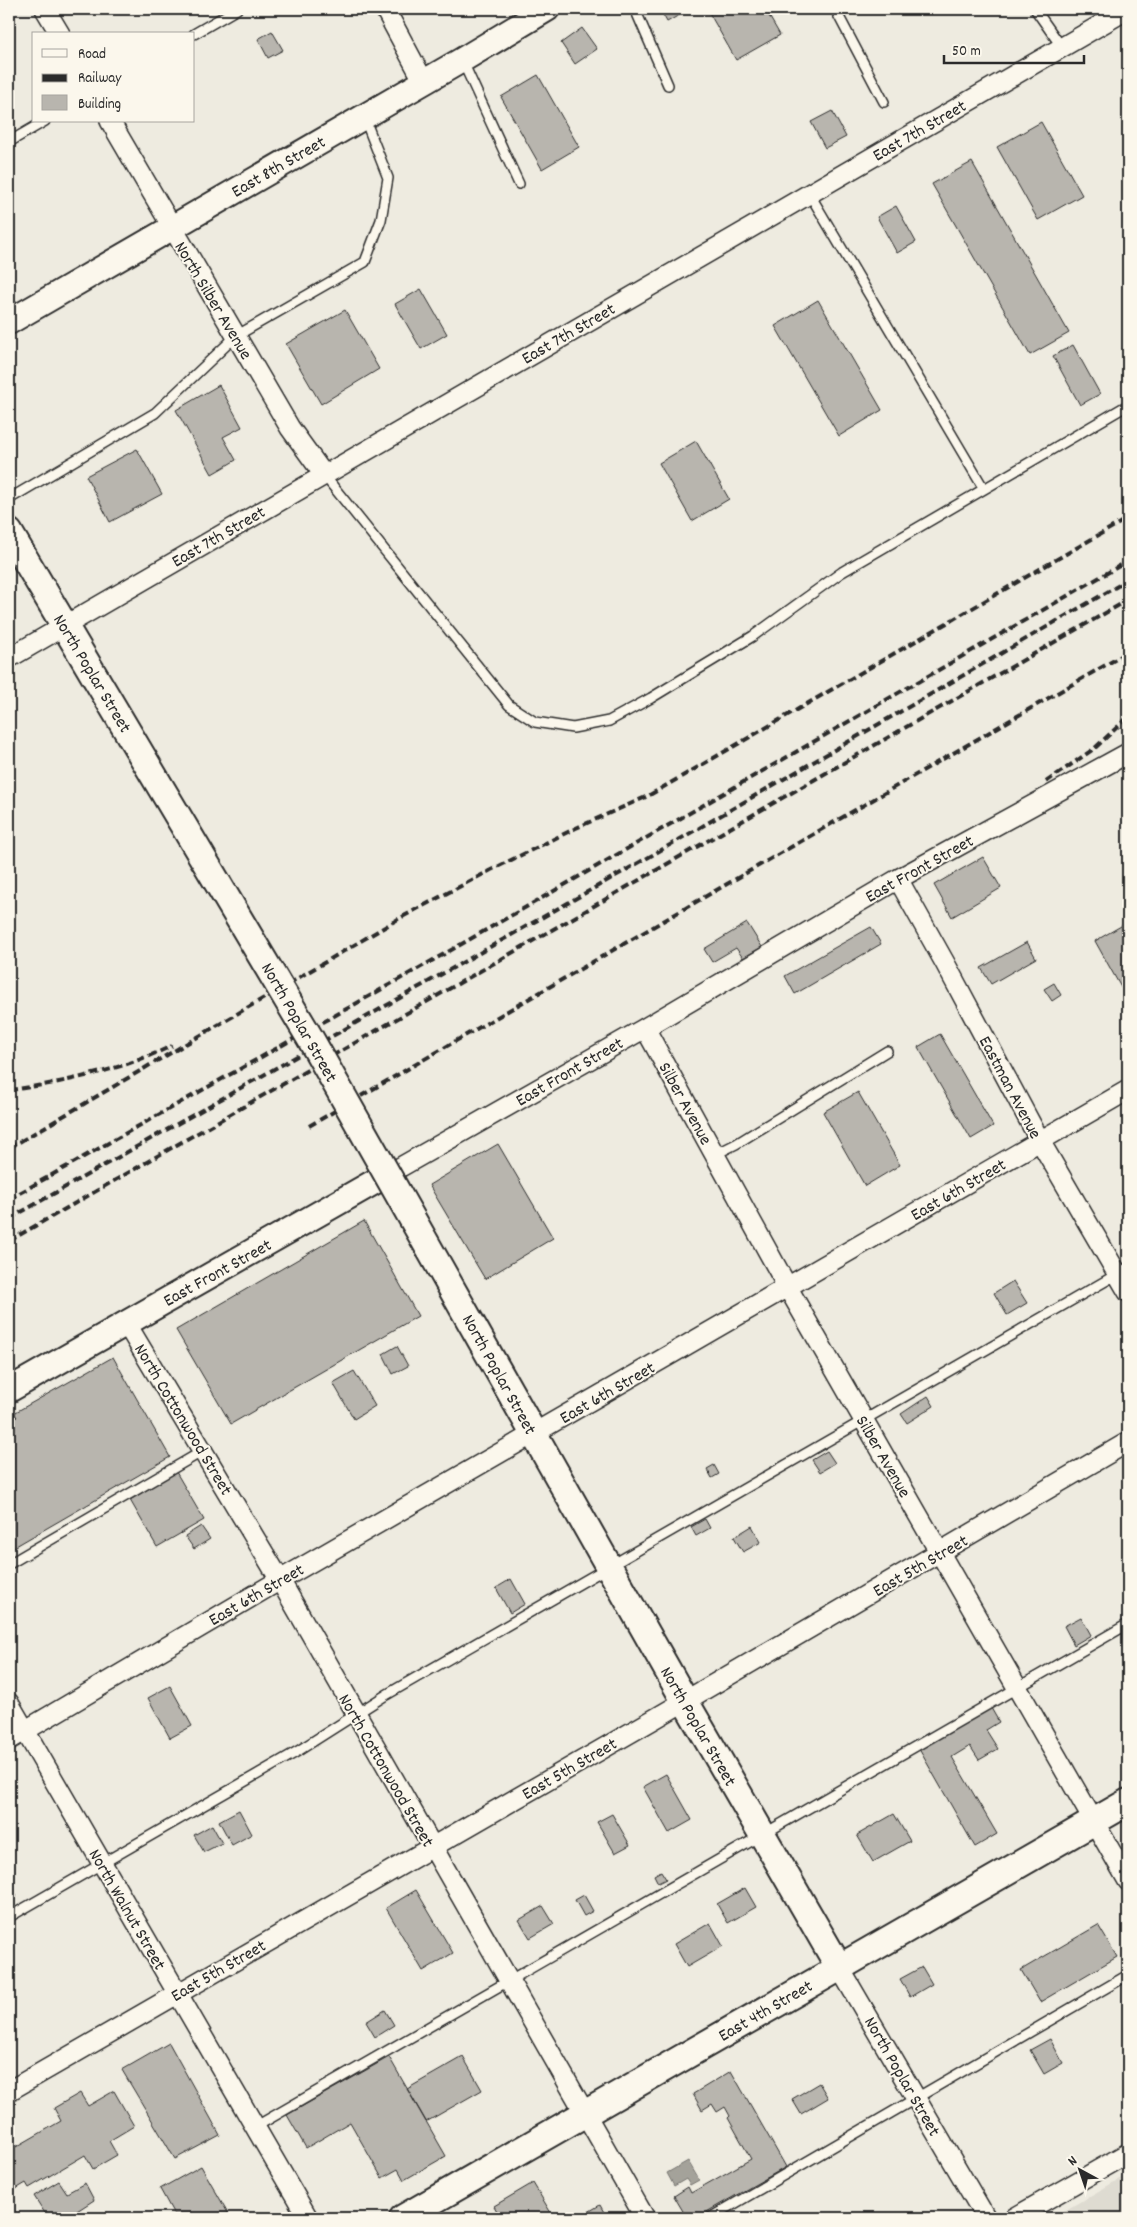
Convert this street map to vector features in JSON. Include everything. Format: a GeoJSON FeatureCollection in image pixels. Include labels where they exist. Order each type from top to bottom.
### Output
{"type":"FeatureCollection","features":[{"type":"Feature","properties":{"kind":"main road","name":"North Poplar Street"},"geometry":{"type":"LineString","coordinates":[[9,532],[310,1038],[608,1568],[840,1967]]}},
{"type":"Feature","properties":{"kind":"main road","name":"East 4th Street"},"geometry":{"type":"LineString","coordinates":[[402,2218],[1128,1802]]}},
{"type":"Feature","properties":{"kind":"street"},"geometry":{"type":"LineString","coordinates":[[45,9],[59,32]]}},
{"type":"Feature","properties":{"kind":"street"},"geometry":{"type":"LineString","coordinates":[[385,9],[424,82]]}},
{"type":"Feature","properties":{"kind":"street","name":"East 8th Street"},"geometry":{"type":"LineString","coordinates":[[9,322],[547,9]]}},
{"type":"Feature","properties":{"kind":"street","name":"East 7th Street"},"geometry":{"type":"LineString","coordinates":[[9,658],[1061,46],[1128,9]]}},
{"type":"Feature","properties":{"kind":"street","name":"North Silber Avenue"},"geometry":{"type":"LineString","coordinates":[[111,122],[290,428],[324,475]]}},
{"type":"Feature","properties":{"kind":"street","name":"East Front Street"},"geometry":{"type":"LineString","coordinates":[[9,1390],[645,1028],[898,879],[1128,753]]}},
{"type":"Feature","properties":{"kind":"street","name":"Eastman Avenue"},"geometry":{"type":"LineString","coordinates":[[898,879],[1040,1141],[1123,1271],[1128,1292]]}},
{"type":"Feature","properties":{"kind":"street","name":"Silber Avenue"},"geometry":{"type":"LineString","coordinates":[[645,1028],[788,1288],[1128,1881]]}},
{"type":"Feature","properties":{"kind":"street","name":"East 6th Street"},"geometry":{"type":"LineString","coordinates":[[17,1736],[280,1580],[1128,1090]]}},
{"type":"Feature","properties":{"kind":"street","name":"North Cottonwood Street"},"geometry":{"type":"LineString","coordinates":[[126,1323],[280,1580],[431,1848],[645,2218]]}},
{"type":"Feature","properties":{"kind":"street","name":"East 5th Street"},"geometry":{"type":"LineString","coordinates":[[9,2091],[685,1702],[1128,1442]]}},
{"type":"Feature","properties":{"kind":"street","name":"North Walnut Street"},"geometry":{"type":"LineString","coordinates":[[9,1703],[17,1736],[101,1864],[308,2218]]}},
{"type":"Feature","properties":{"kind":"street","name":"North Poplar Street"},"geometry":{"type":"LineString","coordinates":[[840,1967],[986,2218]]}},
{"type":"Feature","properties":{"kind":"street"},"geometry":{"type":"LineString","coordinates":[[1014,2218],[1128,2153]]}},
{"type":"Feature","properties":{"kind":"lane"},"geometry":{"type":"LineString","coordinates":[[195,33],[237,9]]}},
{"type":"Feature","properties":{"kind":"lane"},"geometry":{"type":"LineString","coordinates":[[635,9],[668,85]]}},
{"type":"Feature","properties":{"kind":"lane"},"geometry":{"type":"LineString","coordinates":[[836,9],[884,102]]}},
{"type":"Feature","properties":{"kind":"lane"},"geometry":{"type":"LineString","coordinates":[[1035,9],[1061,46]]}},
{"type":"Feature","properties":{"kind":"lane"},"geometry":{"type":"LineString","coordinates":[[462,60],[519,184]]}},
{"type":"Feature","properties":{"kind":"lane"},"geometry":{"type":"LineString","coordinates":[[9,500],[155,413],[236,336],[365,262],[381,220],[388,178],[363,117]]}},
{"type":"Feature","properties":{"kind":"lane"},"geometry":{"type":"LineString","coordinates":[[9,142],[43,122]]}},
{"type":"Feature","properties":{"kind":"lane"},"geometry":{"type":"LineString","coordinates":[[809,193],[984,489]]}},
{"type":"Feature","properties":{"kind":"lane"},"geometry":{"type":"LineString","coordinates":[[324,475],[509,705],[535,722],[573,728],[608,721],[651,698],[753,636],[842,572],[1128,405]]}},
{"type":"Feature","properties":{"kind":"lane"},"geometry":{"type":"LineString","coordinates":[[714,1155],[736,1144],[887,1051]]}},
{"type":"Feature","properties":{"kind":"lane"},"geometry":{"type":"LineString","coordinates":[[9,1917],[298,1751],[386,1695],[1123,1271]]}},
{"type":"Feature","properties":{"kind":"lane"},"geometry":{"type":"LineString","coordinates":[[9,1564],[203,1451]]}},
{"type":"Feature","properties":{"kind":"lane"},"geometry":{"type":"LineString","coordinates":[[255,2128],[508,1980],[763,1837],[1128,1624]]}},
{"type":"Feature","properties":{"kind":"lane"},"geometry":{"type":"LineString","coordinates":[[710,2218],[1128,1975]]}},
{"type":"Feature","properties":{"kind":"shaded area"},"geometry":{"type":"Polygon","coordinates":[[[688,2161],[699,2180],[690,2185],[686,2179],[674,2186],[667,2173],[688,2161]]]}},
{"type":"Feature","properties":{"kind":"shaded area"},"geometry":{"type":"Polygon","coordinates":[[[1128,2174],[1128,2218],[1052,2218],[1128,2174]]]}},
{"type":"Feature","properties":{"kind":"building"},"geometry":{"type":"Polygon","coordinates":[[[660,9],[681,9],[683,13],[667,22],[660,9]]]}},
{"type":"Feature","properties":{"kind":"building"},"geometry":{"type":"Polygon","coordinates":[[[707,9],[765,9],[780,35],[736,60],[707,9]]]}},
{"type":"Feature","properties":{"kind":"building"},"geometry":{"type":"Polygon","coordinates":[[[582,28],[597,49],[575,64],[561,43],[582,28]]]}},
{"type":"Feature","properties":{"kind":"building"},"geometry":{"type":"Polygon","coordinates":[[[272,31],[283,50],[268,58],[258,39],[272,31]]]}},
{"type":"Feature","properties":{"kind":"building"},"geometry":{"type":"Polygon","coordinates":[[[538,75],[579,147],[542,169],[501,97],[538,75]]]}},
{"type":"Feature","properties":{"kind":"building"},"geometry":{"type":"Polygon","coordinates":[[[832,111],[846,137],[825,148],[811,122],[832,111]]]}},
{"type":"Feature","properties":{"kind":"building"},"geometry":{"type":"Polygon","coordinates":[[[1041,122],[1082,195],[1038,220],[997,147],[1041,122]]]}},
{"type":"Feature","properties":{"kind":"building"},"geometry":{"type":"Polygon","coordinates":[[[972,162],[1069,333],[1030,355],[932,184],[972,162]]]}},
{"type":"Feature","properties":{"kind":"building"},"geometry":{"type":"Polygon","coordinates":[[[896,206],[916,242],[897,253],[877,217],[896,206]]]}},
{"type":"Feature","properties":{"kind":"building"},"geometry":{"type":"Polygon","coordinates":[[[421,289],[447,334],[421,349],[395,304],[421,289]]]}},
{"type":"Feature","properties":{"kind":"building"},"geometry":{"type":"Polygon","coordinates":[[[818,300],[882,410],[839,436],[775,326],[818,300]]]}},
{"type":"Feature","properties":{"kind":"building"},"geometry":{"type":"Polygon","coordinates":[[[345,310],[379,369],[321,404],[286,344],[345,310]]]}},
{"type":"Feature","properties":{"kind":"building"},"geometry":{"type":"Polygon","coordinates":[[[1073,345],[1100,394],[1080,405],[1053,356],[1073,345]]]}},
{"type":"Feature","properties":{"kind":"building"},"geometry":{"type":"Polygon","coordinates":[[[219,385],[242,427],[223,437],[236,460],[212,474],[176,410],[219,385]]]}},
{"type":"Feature","properties":{"kind":"building"},"geometry":{"type":"Polygon","coordinates":[[[696,441],[729,499],[692,521],[659,463],[696,441]]]}},
{"type":"Feature","properties":{"kind":"building"},"geometry":{"type":"Polygon","coordinates":[[[137,449],[162,494],[110,522],[86,476],[137,449]]]}},
{"type":"Feature","properties":{"kind":"building"},"geometry":{"type":"Polygon","coordinates":[[[983,857],[1001,888],[952,917],[934,885],[983,857]]]}},
{"type":"Feature","properties":{"kind":"building"},"geometry":{"type":"Polygon","coordinates":[[[1128,922],[1128,1000],[1095,941],[1128,922]]]}},
{"type":"Feature","properties":{"kind":"building"},"geometry":{"type":"Polygon","coordinates":[[[747,923],[762,947],[743,958],[736,948],[712,962],[704,949],[747,923]]]}},
{"type":"Feature","properties":{"kind":"building"},"geometry":{"type":"Polygon","coordinates":[[[871,927],[881,944],[795,994],[785,976],[871,927]]]}},
{"type":"Feature","properties":{"kind":"building"},"geometry":{"type":"Polygon","coordinates":[[[1027,942],[1036,958],[991,984],[981,968],[1027,942]]]}},
{"type":"Feature","properties":{"kind":"building"},"geometry":{"type":"Polygon","coordinates":[[[1054,983],[1061,995],[1052,1001],[1044,989],[1054,983]]]}},
{"type":"Feature","properties":{"kind":"building"},"geometry":{"type":"Polygon","coordinates":[[[940,1034],[993,1126],[971,1139],[918,1047],[940,1034]]]}},
{"type":"Feature","properties":{"kind":"building"},"geometry":{"type":"Polygon","coordinates":[[[858,1092],[900,1165],[865,1186],[823,1112],[858,1092]]]}},
{"type":"Feature","properties":{"kind":"building"},"geometry":{"type":"Polygon","coordinates":[[[498,1144],[553,1238],[485,1279],[429,1185],[498,1144]]]}},
{"type":"Feature","properties":{"kind":"building"},"geometry":{"type":"Polygon","coordinates":[[[364,1221],[418,1316],[231,1424],[176,1330],[364,1221]]]}},
{"type":"Feature","properties":{"kind":"building"},"geometry":{"type":"Polygon","coordinates":[[[1013,1281],[1027,1303],[1007,1315],[994,1293],[1013,1281]]]}},
{"type":"Feature","properties":{"kind":"building"},"geometry":{"type":"Polygon","coordinates":[[[397,1346],[408,1366],[393,1374],[383,1354],[397,1346]]]}},
{"type":"Feature","properties":{"kind":"building"},"geometry":{"type":"Polygon","coordinates":[[[113,1357],[170,1457],[9,1550],[9,1422],[17,1417],[14,1413],[113,1357]]]}},
{"type":"Feature","properties":{"kind":"building"},"geometry":{"type":"Polygon","coordinates":[[[354,1371],[375,1406],[354,1419],[333,1383],[354,1371]]]}},
{"type":"Feature","properties":{"kind":"building"},"geometry":{"type":"Polygon","coordinates":[[[928,1396],[934,1406],[907,1423],[901,1414],[928,1396]]]}},
{"type":"Feature","properties":{"kind":"building"},"geometry":{"type":"Polygon","coordinates":[[[827,1451],[835,1463],[820,1472],[812,1460],[827,1451]]]}},
{"type":"Feature","properties":{"kind":"building"},"geometry":{"type":"Polygon","coordinates":[[[714,1465],[719,1474],[712,1478],[707,1469],[714,1465]]]}},
{"type":"Feature","properties":{"kind":"building"},"geometry":{"type":"Polygon","coordinates":[[[176,1472],[204,1520],[157,1547],[130,1500],[176,1472]]]}},
{"type":"Feature","properties":{"kind":"building"},"geometry":{"type":"Polygon","coordinates":[[[705,1519],[710,1528],[696,1536],[691,1527],[705,1519]]]}},
{"type":"Feature","properties":{"kind":"building"},"geometry":{"type":"Polygon","coordinates":[[[201,1526],[210,1539],[194,1549],[185,1536],[201,1526]]]}},
{"type":"Feature","properties":{"kind":"building"},"geometry":{"type":"Polygon","coordinates":[[[752,1526],[761,1542],[743,1552],[734,1537],[752,1526]]]}},
{"type":"Feature","properties":{"kind":"building"},"geometry":{"type":"Polygon","coordinates":[[[511,1579],[525,1604],[510,1613],[496,1588],[511,1579]]]}},
{"type":"Feature","properties":{"kind":"building"},"geometry":{"type":"Polygon","coordinates":[[[1081,1617],[1091,1635],[1074,1645],[1064,1626],[1081,1617]]]}},
{"type":"Feature","properties":{"kind":"building"},"geometry":{"type":"Polygon","coordinates":[[[170,1686],[192,1726],[170,1738],[148,1698],[170,1686]]]}},
{"type":"Feature","properties":{"kind":"building"},"geometry":{"type":"Polygon","coordinates":[[[991,1708],[999,1722],[986,1730],[998,1749],[979,1760],[970,1746],[952,1757],[997,1834],[975,1847],[919,1749],[991,1708]]]}},
{"type":"Feature","properties":{"kind":"building"},"geometry":{"type":"Polygon","coordinates":[[[666,1774],[692,1820],[669,1833],[643,1787],[666,1774]]]}},
{"type":"Feature","properties":{"kind":"building"},"geometry":{"type":"Polygon","coordinates":[[[239,1810],[252,1834],[232,1845],[219,1821],[239,1810]]]}},
{"type":"Feature","properties":{"kind":"building"},"geometry":{"type":"Polygon","coordinates":[[[612,1814],[630,1845],[615,1853],[597,1822],[612,1814]]]}},
{"type":"Feature","properties":{"kind":"building"},"geometry":{"type":"Polygon","coordinates":[[[894,1814],[910,1841],[873,1862],[857,1835],[894,1814]]]}},
{"type":"Feature","properties":{"kind":"building"},"geometry":{"type":"Polygon","coordinates":[[[212,1825],[222,1843],[204,1852],[194,1835],[212,1825]]]}},
{"type":"Feature","properties":{"kind":"building"},"geometry":{"type":"Polygon","coordinates":[[[661,1871],[666,1879],[658,1883],[654,1875],[661,1871]]]}},
{"type":"Feature","properties":{"kind":"building"},"geometry":{"type":"Polygon","coordinates":[[[9,1882],[17,1896],[9,1900],[9,1882]]]}},
{"type":"Feature","properties":{"kind":"building"},"geometry":{"type":"Polygon","coordinates":[[[745,1888],[756,1907],[728,1923],[717,1904],[745,1888]]]}},
{"type":"Feature","properties":{"kind":"building"},"geometry":{"type":"Polygon","coordinates":[[[416,1890],[453,1953],[423,1971],[386,1908],[416,1890]]]}},
{"type":"Feature","properties":{"kind":"building"},"geometry":{"type":"Polygon","coordinates":[[[584,1895],[593,1911],[584,1916],[575,1900],[584,1895]]]}},
{"type":"Feature","properties":{"kind":"building"},"geometry":{"type":"Polygon","coordinates":[[[543,1906],[554,1924],[530,1938],[519,1920],[543,1906]]]}},
{"type":"Feature","properties":{"kind":"building"},"geometry":{"type":"Polygon","coordinates":[[[710,1923],[723,1946],[687,1967],[674,1944],[710,1923]]]}},
{"type":"Feature","properties":{"kind":"building"},"geometry":{"type":"Polygon","coordinates":[[[1098,1925],[1117,1957],[1040,2002],[1021,1970],[1098,1925]]]}},
{"type":"Feature","properties":{"kind":"building"},"geometry":{"type":"Polygon","coordinates":[[[922,1967],[932,1984],[910,1997],[900,1979],[922,1967]]]}},
{"type":"Feature","properties":{"kind":"building"},"geometry":{"type":"Polygon","coordinates":[[[385,2010],[394,2025],[375,2037],[366,2022],[385,2010]]]}},
{"type":"Feature","properties":{"kind":"building"},"geometry":{"type":"Polygon","coordinates":[[[1050,2039],[1063,2063],[1044,2074],[1030,2050],[1050,2039]]]}},
{"type":"Feature","properties":{"kind":"building"},"geometry":{"type":"Polygon","coordinates":[[[169,2043],[220,2135],[175,2159],[122,2070],[169,2043]]]}},
{"type":"Feature","properties":{"kind":"building"},"geometry":{"type":"Polygon","coordinates":[[[389,2057],[446,2156],[404,2180],[398,2169],[382,2178],[350,2122],[306,2148],[287,2115],[389,2057]]]}},
{"type":"Feature","properties":{"kind":"building"},"geometry":{"type":"Polygon","coordinates":[[[463,2057],[482,2090],[426,2122],[407,2089],[463,2057]]]}},
{"type":"Feature","properties":{"kind":"building"},"geometry":{"type":"Polygon","coordinates":[[[731,2071],[786,2167],[696,2218],[687,2218],[674,2196],[688,2187],[691,2193],[751,2159],[728,2118],[730,2116],[725,2107],[717,2112],[712,2104],[702,2110],[693,2094],[731,2071]]]}},
{"type":"Feature","properties":{"kind":"building"},"geometry":{"type":"Polygon","coordinates":[[[819,2083],[828,2098],[801,2114],[792,2099],[819,2083]]]}},
{"type":"Feature","properties":{"kind":"building"},"geometry":{"type":"Polygon","coordinates":[[[114,2091],[134,2126],[109,2141],[117,2155],[93,2169],[85,2155],[29,2188],[26,2183],[16,2189],[9,2176],[9,2144],[13,2141],[16,2147],[61,2121],[54,2108],[80,2093],[88,2106],[114,2091]]]}},
{"type":"Feature","properties":{"kind":"building"},"geometry":{"type":"Polygon","coordinates":[[[201,2166],[231,2218],[176,2218],[160,2189],[201,2166]]]}},
{"type":"Feature","properties":{"kind":"building"},"geometry":{"type":"Polygon","coordinates":[[[59,2181],[67,2193],[85,2183],[94,2200],[66,2218],[48,2218],[34,2196],[59,2181]]]}},
{"type":"Feature","properties":{"kind":"building"},"geometry":{"type":"Polygon","coordinates":[[[533,2183],[554,2218],[501,2218],[494,2206],[533,2183]]]}},
{"type":"Feature","properties":{"kind":"building"},"geometry":{"type":"Polygon","coordinates":[[[600,2205],[607,2218],[578,2218],[600,2205]]]}},
{"type":"Feature","properties":{"kind":"railway"},"geometry":{"type":"LineString","coordinates":[[9,1148],[400,918],[576,828],[648,796],[1128,518]]}},
{"type":"Feature","properties":{"kind":"railway"},"geometry":{"type":"LineString","coordinates":[[9,1199],[453,949],[1128,561]]}},
{"type":"Feature","properties":{"kind":"railway"},"geometry":{"type":"LineString","coordinates":[[9,1219],[649,857],[1128,580]]}},
{"type":"Feature","properties":{"kind":"railway"},"geometry":{"type":"LineString","coordinates":[[9,1241],[1128,600]]}},
{"type":"Feature","properties":{"kind":"railway"},"geometry":{"type":"LineString","coordinates":[[309,1126],[1128,652]]}},
{"type":"Feature","properties":{"kind":"railway"},"geometry":{"type":"LineString","coordinates":[[1046,782],[1095,748],[1128,717]]}},
{"type":"Feature","properties":{"kind":"railway"},"geometry":{"type":"LineString","coordinates":[[9,1090],[51,1084],[112,1069],[172,1046]]}}]}
